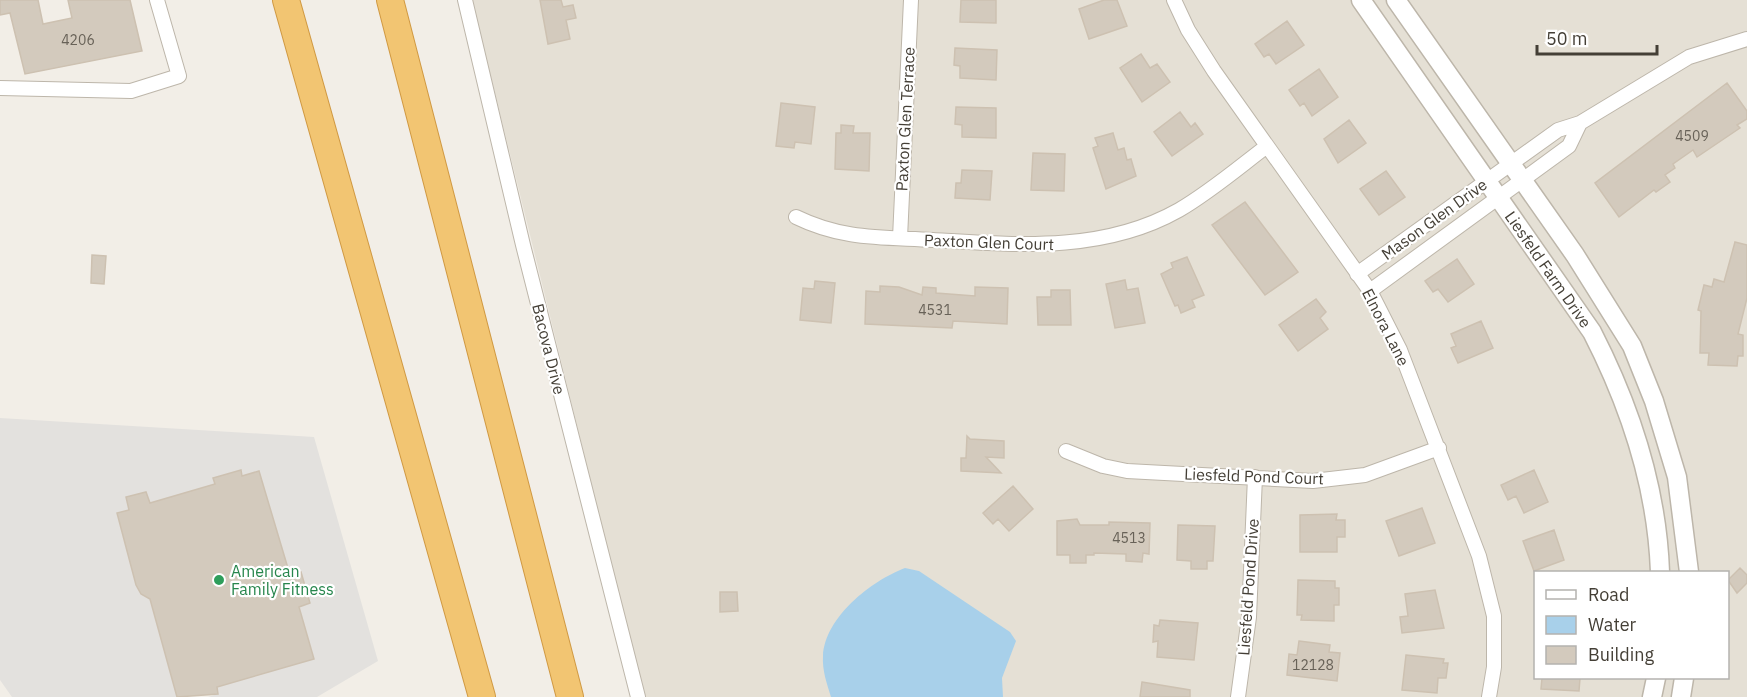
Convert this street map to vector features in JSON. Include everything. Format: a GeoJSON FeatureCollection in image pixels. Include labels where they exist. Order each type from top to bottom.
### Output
{"type":"FeatureCollection","features":[{"type":"Feature","properties":{"kind":"highway"},"geometry":{"type":"LineString","coordinates":[[286,0],[482,697]]}},
{"type":"Feature","properties":{"kind":"highway"},"geometry":{"type":"LineString","coordinates":[[390,0],[570,697]]}},
{"type":"Feature","properties":{"kind":"street"},"geometry":{"type":"LineString","coordinates":[[0,88],[131,91],[179,76],[157,0]]}},
{"type":"Feature","properties":{"kind":"street","name":"Bacova Drive"},"geometry":{"type":"LineString","coordinates":[[465,0],[528,268],[638,697]]}},
{"type":"Feature","properties":{"kind":"street","name":"Paxton Glen Terrace"},"geometry":{"type":"LineString","coordinates":[[900,238],[911,0]]}},
{"type":"Feature","properties":{"kind":"street","name":"Elnora Lane"},"geometry":{"type":"LineString","coordinates":[[1174,0],[1203,54],[1370,291],[1400,350],[1479,556],[1494,616],[1494,667],[1489,697]]}},
{"type":"Feature","properties":{"kind":"street","name":"Liesfeld Farm Drive"},"geometry":{"type":"LineString","coordinates":[[1361,0],[1592,332],[1618,384],[1645,468],[1656,526],[1660,571]]}},
{"type":"Feature","properties":{"kind":"street","name":"Liesfeld Farm Drive"},"geometry":{"type":"LineString","coordinates":[[1396,0],[1615,317],[1645,376],[1677,477],[1689,571]]}},
{"type":"Feature","properties":{"kind":"street","name":"Mason Glen Drive"},"geometry":{"type":"LineString","coordinates":[[1357,274],[1558,130],[1580,123],[1689,57],[1747,39]]}},
{"type":"Feature","properties":{"kind":"street","name":"Mason Glen Drive"},"geometry":{"type":"LineString","coordinates":[[1370,291],[1569,146],[1580,123]]}},
{"type":"Feature","properties":{"kind":"street","name":"Paxton Glen Court"},"geometry":{"type":"LineString","coordinates":[[796,217],[840,234],[1019,245],[1059,244],[1099,238],[1141,227],[1178,211],[1211,190],[1267,146]]}},
{"type":"Feature","properties":{"kind":"street","name":"Liesfeld Pond Court"},"geometry":{"type":"LineString","coordinates":[[1066,451],[1103,466],[1127,471],[1313,481],[1365,475],[1439,448]]}},
{"type":"Feature","properties":{"kind":"street","name":"Liesfeld Pond Drive"},"geometry":{"type":"LineString","coordinates":[[1238,697],[1248,617],[1256,477]]}},
{"type":"Feature","properties":{"kind":"street"},"geometry":{"type":"LineString","coordinates":[[1653,697],[1656,679]]}},
{"type":"Feature","properties":{"kind":"street"},"geometry":{"type":"LineString","coordinates":[[1681,697],[1684,679]]}},
{"type":"Feature","properties":{"kind":"shaded area"},"geometry":{"type":"Polygon","coordinates":[[[472,0],[1747,0],[1747,697],[644,697],[472,0]]]}},
{"type":"Feature","properties":{"kind":"shaded area"},"geometry":{"type":"Polygon","coordinates":[[[0,418],[314,437],[378,661],[317,697],[208,697],[218,694],[217,687],[314,658],[299,607],[310,603],[301,572],[290,575],[259,471],[242,476],[241,471],[213,478],[215,484],[150,503],[146,492],[127,497],[129,510],[117,514],[136,585],[141,594],[150,599],[177,697],[12,697],[0,680],[0,418]]]}},
{"type":"Feature","properties":{"kind":"water"},"geometry":{"type":"Polygon","coordinates":[[[905,568],[919,571],[1010,632],[1016,641],[1002,678],[1003,697],[831,697],[825,677],[823,656],[832,628],[841,614],[865,591],[905,568]]]}},
{"type":"Feature","properties":{"kind":"building"},"geometry":{"type":"Polygon","coordinates":[[[0,0],[38,0],[43,24],[72,18],[68,0],[130,0],[142,51],[25,74],[10,13],[0,15],[0,0]]]}},
{"type":"Feature","properties":{"kind":"building"},"geometry":{"type":"Polygon","coordinates":[[[540,0],[561,0],[563,7],[573,5],[576,18],[566,20],[570,39],[548,44],[540,0]]]}},
{"type":"Feature","properties":{"kind":"building"},"geometry":{"type":"Polygon","coordinates":[[[961,0],[996,0],[996,23],[960,22],[961,0]]]}},
{"type":"Feature","properties":{"kind":"building"},"geometry":{"type":"Polygon","coordinates":[[[1104,0],[1117,0],[1127,26],[1089,39],[1079,9],[1104,0]]]}},
{"type":"Feature","properties":{"kind":"building"},"geometry":{"type":"Polygon","coordinates":[[[1287,21],[1304,45],[1276,64],[1269,54],[1264,57],[1255,44],[1287,21]]]}},
{"type":"Feature","properties":{"kind":"building"},"geometry":{"type":"Polygon","coordinates":[[[955,48],[997,50],[996,80],[960,78],[960,66],[954,65],[955,48]]]}},
{"type":"Feature","properties":{"kind":"building"},"geometry":{"type":"Polygon","coordinates":[[[1141,54],[1150,68],[1157,64],[1170,82],[1142,102],[1120,68],[1141,54]]]}},
{"type":"Feature","properties":{"kind":"building"},"geometry":{"type":"Polygon","coordinates":[[[1319,69],[1338,97],[1312,116],[1304,103],[1300,106],[1289,90],[1319,69]]]}},
{"type":"Feature","properties":{"kind":"building"},"geometry":{"type":"Polygon","coordinates":[[[1727,83],[1747,111],[1747,119],[1737,125],[1740,128],[1697,157],[1693,150],[1673,164],[1675,168],[1665,175],[1670,182],[1656,192],[1654,190],[1619,217],[1595,183],[1727,83]]]}},
{"type":"Feature","properties":{"kind":"building"},"geometry":{"type":"Polygon","coordinates":[[[781,103],[815,107],[811,144],[795,142],[794,148],[776,146],[781,103]]]}},
{"type":"Feature","properties":{"kind":"building"},"geometry":{"type":"Polygon","coordinates":[[[956,107],[996,108],[996,138],[962,137],[962,125],[955,124],[956,107]]]}},
{"type":"Feature","properties":{"kind":"building"},"geometry":{"type":"Polygon","coordinates":[[[1180,112],[1191,127],[1195,123],[1203,134],[1172,156],[1154,132],[1180,112]]]}},
{"type":"Feature","properties":{"kind":"building"},"geometry":{"type":"Polygon","coordinates":[[[1349,120],[1366,143],[1338,163],[1324,139],[1349,120]]]}},
{"type":"Feature","properties":{"kind":"building"},"geometry":{"type":"Polygon","coordinates":[[[841,125],[854,126],[853,133],[870,133],[869,171],[835,169],[836,133],[841,133],[841,125]]]}},
{"type":"Feature","properties":{"kind":"building"},"geometry":{"type":"Polygon","coordinates":[[[1113,133],[1118,150],[1124,148],[1127,160],[1131,159],[1136,176],[1106,189],[1093,148],[1098,146],[1095,138],[1113,133]]]}},
{"type":"Feature","properties":{"kind":"building"},"geometry":{"type":"Polygon","coordinates":[[[1033,153],[1065,154],[1064,191],[1031,190],[1033,153]]]}},
{"type":"Feature","properties":{"kind":"building"},"geometry":{"type":"Polygon","coordinates":[[[962,170],[992,171],[990,200],[955,198],[956,183],[961,183],[962,170]]]}},
{"type":"Feature","properties":{"kind":"building"},"geometry":{"type":"Polygon","coordinates":[[[1386,171],[1405,197],[1379,215],[1360,189],[1386,171]]]}},
{"type":"Feature","properties":{"kind":"building"},"geometry":{"type":"Polygon","coordinates":[[[1245,202],[1298,272],[1265,295],[1212,225],[1245,202]]]}},
{"type":"Feature","properties":{"kind":"building"},"geometry":{"type":"Polygon","coordinates":[[[1735,242],[1747,245],[1747,298],[1738,334],[1743,335],[1743,356],[1738,356],[1737,366],[1708,365],[1709,353],[1700,353],[1701,311],[1698,310],[1704,285],[1712,287],[1714,279],[1724,282],[1735,242]]]}},
{"type":"Feature","properties":{"kind":"building"},"geometry":{"type":"Polygon","coordinates":[[[92,255],[106,256],[104,284],[91,283],[92,255]]]}},
{"type":"Feature","properties":{"kind":"building"},"geometry":{"type":"Polygon","coordinates":[[[1187,257],[1204,295],[1192,300],[1195,307],[1181,313],[1178,305],[1175,306],[1161,274],[1173,268],[1171,263],[1187,257]]]}},
{"type":"Feature","properties":{"kind":"building"},"geometry":{"type":"Polygon","coordinates":[[[1457,259],[1474,284],[1448,302],[1438,289],[1433,292],[1425,281],[1457,259]]]}},
{"type":"Feature","properties":{"kind":"building"},"geometry":{"type":"Polygon","coordinates":[[[1125,280],[1127,290],[1138,288],[1145,323],[1115,328],[1106,284],[1125,280]]]}},
{"type":"Feature","properties":{"kind":"building"},"geometry":{"type":"Polygon","coordinates":[[[815,281],[835,283],[831,323],[800,320],[803,288],[814,289],[815,281]]]}},
{"type":"Feature","properties":{"kind":"building"},"geometry":{"type":"Polygon","coordinates":[[[880,286],[899,287],[922,295],[923,287],[936,288],[936,293],[975,296],[975,287],[1008,288],[1007,324],[953,321],[952,328],[865,324],[866,291],[880,292],[880,286]]]}},
{"type":"Feature","properties":{"kind":"building"},"geometry":{"type":"Polygon","coordinates":[[[1051,290],[1070,290],[1071,325],[1038,325],[1037,297],[1051,297],[1051,290]]]}},
{"type":"Feature","properties":{"kind":"building"},"geometry":{"type":"Polygon","coordinates":[[[1316,299],[1326,312],[1320,318],[1328,329],[1298,351],[1279,325],[1316,299]]]}},
{"type":"Feature","properties":{"kind":"building"},"geometry":{"type":"Polygon","coordinates":[[[1481,321],[1493,348],[1458,363],[1451,348],[1456,346],[1451,334],[1481,321]]]}},
{"type":"Feature","properties":{"kind":"building"},"geometry":{"type":"Polygon","coordinates":[[[967,436],[970,439],[1004,441],[1004,458],[986,457],[1001,473],[961,471],[961,458],[966,458],[967,436]]]}},
{"type":"Feature","properties":{"kind":"building","name":"American Family Fitness"},"geometry":{"type":"Polygon","coordinates":[[[241,470],[242,476],[259,471],[290,575],[301,572],[310,603],[299,607],[314,659],[217,687],[218,694],[177,697],[150,599],[141,594],[136,585],[117,513],[129,510],[126,497],[146,492],[150,503],[215,484],[213,478],[241,470]]]}},
{"type":"Feature","properties":{"kind":"building"},"geometry":{"type":"Polygon","coordinates":[[[1534,470],[1548,502],[1524,513],[1516,496],[1508,500],[1501,485],[1534,470]]]}},
{"type":"Feature","properties":{"kind":"building"},"geometry":{"type":"Polygon","coordinates":[[[1013,486],[1033,509],[1009,531],[998,519],[993,524],[983,513],[1013,486]]]}},
{"type":"Feature","properties":{"kind":"building"},"geometry":{"type":"Polygon","coordinates":[[[1422,508],[1435,543],[1399,556],[1386,521],[1422,508]]]}},
{"type":"Feature","properties":{"kind":"building"},"geometry":{"type":"Polygon","coordinates":[[[1337,514],[1336,520],[1345,520],[1345,537],[1337,537],[1337,552],[1300,552],[1300,515],[1337,514]]]}},
{"type":"Feature","properties":{"kind":"building"},"geometry":{"type":"Polygon","coordinates":[[[1077,519],[1080,525],[1109,525],[1109,522],[1150,523],[1149,554],[1143,553],[1142,562],[1126,561],[1126,554],[1094,553],[1094,555],[1086,555],[1086,563],[1070,563],[1070,555],[1057,555],[1057,521],[1077,519]]]}},
{"type":"Feature","properties":{"kind":"building"},"geometry":{"type":"Polygon","coordinates":[[[1178,525],[1215,526],[1213,561],[1207,561],[1207,569],[1191,569],[1191,561],[1177,560],[1178,525]]]}},
{"type":"Feature","properties":{"kind":"building"},"geometry":{"type":"Polygon","coordinates":[[[1554,530],[1564,560],[1534,571],[1523,541],[1554,530]]]}},
{"type":"Feature","properties":{"kind":"building"},"geometry":{"type":"Polygon","coordinates":[[[1740,568],[1747,575],[1747,583],[1737,593],[1729,579],[1740,568]]]}},
{"type":"Feature","properties":{"kind":"building"},"geometry":{"type":"Polygon","coordinates":[[[1298,580],[1335,581],[1335,588],[1339,588],[1339,605],[1334,605],[1334,621],[1301,620],[1302,615],[1297,615],[1298,580]]]}},
{"type":"Feature","properties":{"kind":"building"},"geometry":{"type":"Polygon","coordinates":[[[1435,590],[1444,628],[1402,633],[1400,617],[1408,616],[1405,594],[1435,590]]]}},
{"type":"Feature","properties":{"kind":"building"},"geometry":{"type":"Polygon","coordinates":[[[720,592],[737,592],[738,611],[720,612],[720,592]]]}},
{"type":"Feature","properties":{"kind":"building"},"geometry":{"type":"Polygon","coordinates":[[[1160,620],[1198,623],[1194,660],[1157,657],[1158,641],[1153,642],[1154,625],[1159,626],[1160,620]]]}},
{"type":"Feature","properties":{"kind":"building"},"geometry":{"type":"Polygon","coordinates":[[[1299,641],[1330,645],[1329,652],[1340,653],[1337,681],[1287,675],[1289,654],[1297,655],[1299,641]]]}},
{"type":"Feature","properties":{"kind":"building"},"geometry":{"type":"Polygon","coordinates":[[[1406,655],[1444,659],[1443,663],[1448,663],[1446,678],[1438,678],[1437,693],[1402,690],[1406,655]]]}},
{"type":"Feature","properties":{"kind":"building"},"geometry":{"type":"Polygon","coordinates":[[[1542,679],[1580,679],[1579,691],[1541,689],[1542,679]]]}},
{"type":"Feature","properties":{"kind":"building"},"geometry":{"type":"Polygon","coordinates":[[[1142,682],[1190,690],[1190,697],[1140,697],[1142,682]]]}},
{"type":"Feature","properties":{"kind":"place","name":"American Family Fitness"},"geometry":{"type":"Point","coordinates":[219,580]}}]}
